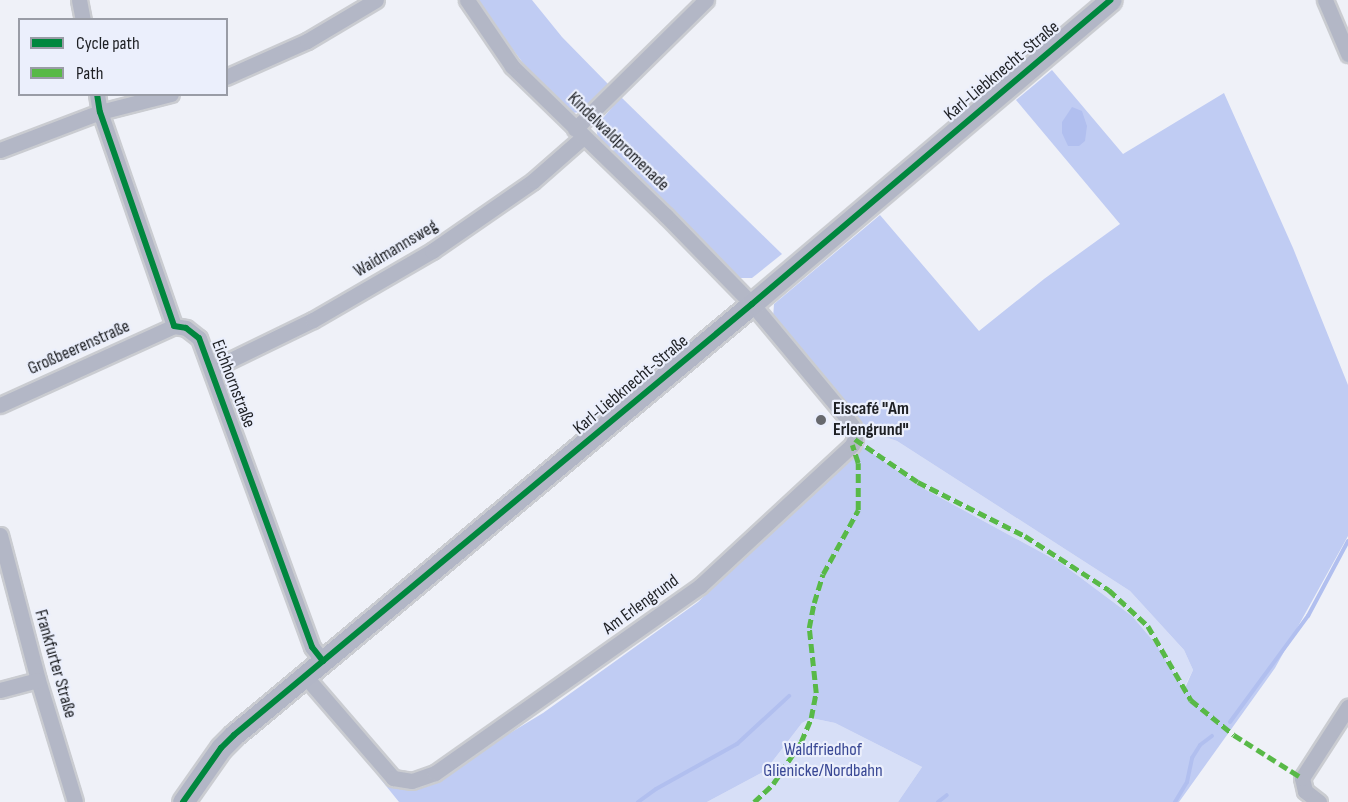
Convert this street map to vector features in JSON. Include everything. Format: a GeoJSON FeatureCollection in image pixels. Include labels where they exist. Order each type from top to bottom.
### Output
{"type":"FeatureCollection","features":[{"type":"Feature","properties":{"kind":"street"},"geometry":{"type":"LineString","coordinates":[[79,0],[83,18]]}},
{"type":"Feature","properties":{"kind":"street"},"geometry":{"type":"LineString","coordinates":[[228,76],[307,41],[376,0]]}},
{"type":"Feature","properties":{"kind":"street","name":"Kindelwaldpromenade"},"geometry":{"type":"LineString","coordinates":[[467,0],[512,66],[666,216],[752,304]]}},
{"type":"Feature","properties":{"kind":"street","name":"Waidmannsweg"},"geometry":{"type":"LineString","coordinates":[[212,369],[313,320],[432,251],[533,181],[706,0]]}},
{"type":"Feature","properties":{"kind":"street","name":"Karl-Liebknecht-Straße"},"geometry":{"type":"LineString","coordinates":[[183,802],[221,748],[752,304],[1110,0]]}},
{"type":"Feature","properties":{"kind":"street"},"geometry":{"type":"LineString","coordinates":[[1325,0],[1348,54]]}},
{"type":"Feature","properties":{"kind":"street"},"geometry":{"type":"LineString","coordinates":[[97,96],[100,112],[174,326]]}},
{"type":"Feature","properties":{"kind":"street"},"geometry":{"type":"LineString","coordinates":[[0,150],[100,112],[163,96]]}},
{"type":"Feature","properties":{"kind":"street","name":"Am Erlengrund"},"geometry":{"type":"LineString","coordinates":[[305,676],[393,778],[412,781],[435,773],[700,586],[852,445],[855,439],[853,427],[842,412],[752,304]]}},
{"type":"Feature","properties":{"kind":"street","name":"Eichhornstraße"},"geometry":{"type":"LineString","coordinates":[[174,326],[186,328],[200,338],[312,647],[323,661]]}},
{"type":"Feature","properties":{"kind":"street","name":"Großbeerenstraße"},"geometry":{"type":"LineString","coordinates":[[0,405],[174,326]]}},
{"type":"Feature","properties":{"kind":"street","name":"Frankfurter Straße"},"geometry":{"type":"LineString","coordinates":[[0,536],[38,680],[75,802]]}},
{"type":"Feature","properties":{"kind":"street"},"geometry":{"type":"LineString","coordinates":[[0,690],[38,680]]}},
{"type":"Feature","properties":{"kind":"street"},"geometry":{"type":"LineString","coordinates":[[1319,802],[1305,791],[1302,778],[1348,707]]}},
{"type":"Feature","properties":{"kind":"green space"},"geometry":{"type":"Polygon","coordinates":[[[867,431],[897,441],[1130,591],[1184,650],[1193,670],[1183,690],[1156,644],[1132,616],[1061,563],[919,486],[862,446],[867,431]]]}},
{"type":"Feature","properties":{"kind":"green space","name":"Waldfriedhof Glienicke/Nordbahn"},"geometry":{"type":"Polygon","coordinates":[[[811,718],[835,723],[922,767],[898,802],[707,802],[765,771],[802,723],[811,718]]]}},
{"type":"Feature","properties":{"kind":"shaded area"},"geometry":{"type":"Polygon","coordinates":[[[475,0],[532,0],[562,37],[608,84],[583,112],[570,113],[526,67],[475,0]]]}},
{"type":"Feature","properties":{"kind":"shaded area"},"geometry":{"type":"Polygon","coordinates":[[[1052,70],[1123,154],[1224,93],[1293,248],[1348,385],[1348,536],[1275,668],[1179,802],[898,802],[922,767],[835,723],[811,718],[802,723],[765,771],[707,802],[399,802],[378,776],[388,785],[401,789],[421,787],[543,713],[698,602],[862,446],[919,486],[1061,563],[1132,616],[1156,644],[1184,690],[1193,670],[1184,650],[1130,591],[897,441],[867,431],[773,318],[774,304],[880,215],[979,331],[1044,279],[1120,224],[1016,100],[1052,70]]]}},
{"type":"Feature","properties":{"kind":"shaded area"},"geometry":{"type":"Polygon","coordinates":[[[621,97],[782,254],[752,278],[738,278],[598,140],[596,126],[621,97]]]}},
{"type":"Feature","properties":{"kind":"shaded area"},"geometry":{"type":"Polygon","coordinates":[[[1072,107],[1082,111],[1087,126],[1085,141],[1079,146],[1068,146],[1062,133],[1062,122],[1072,107]]]}},
{"type":"Feature","properties":{"kind":"waterway"},"geometry":{"type":"LineString","coordinates":[[1230,722],[1308,616],[1348,541]]}},
{"type":"Feature","properties":{"kind":"waterway"},"geometry":{"type":"LineString","coordinates":[[638,802],[656,789],[737,744],[789,696]]}},
{"type":"Feature","properties":{"kind":"waterway"},"geometry":{"type":"LineString","coordinates":[[1175,802],[1187,782],[1192,758],[1200,745],[1212,736]]}},
{"type":"Feature","properties":{"kind":"waterway"},"geometry":{"type":"LineString","coordinates":[[938,802],[947,795]]}},
{"type":"Feature","properties":{"kind":"marked path"},"geometry":{"type":"LineString","coordinates":[[855,439],[918,482],[1025,536],[1109,590],[1148,626],[1191,700],[1234,735],[1302,778]]}},
{"type":"Feature","properties":{"kind":"marked path"},"geometry":{"type":"LineString","coordinates":[[754,802],[773,784],[801,742],[811,718],[816,693],[809,628],[814,603],[823,574],[858,510],[858,463],[852,445]]}},
{"type":"Feature","properties":{"kind":"cycle path"},"geometry":{"type":"LineString","coordinates":[[183,802],[221,748],[234,735],[752,304],[1110,0]]}},
{"type":"Feature","properties":{"kind":"cycle path"},"geometry":{"type":"LineString","coordinates":[[97,96],[100,112],[174,326],[186,328],[199,338],[312,647],[323,661]]}},
{"type":"Feature","properties":{"kind":"place","name":"Eiscafé \"Am Erlengrund\""},"geometry":{"type":"Point","coordinates":[821,420]}}]}
